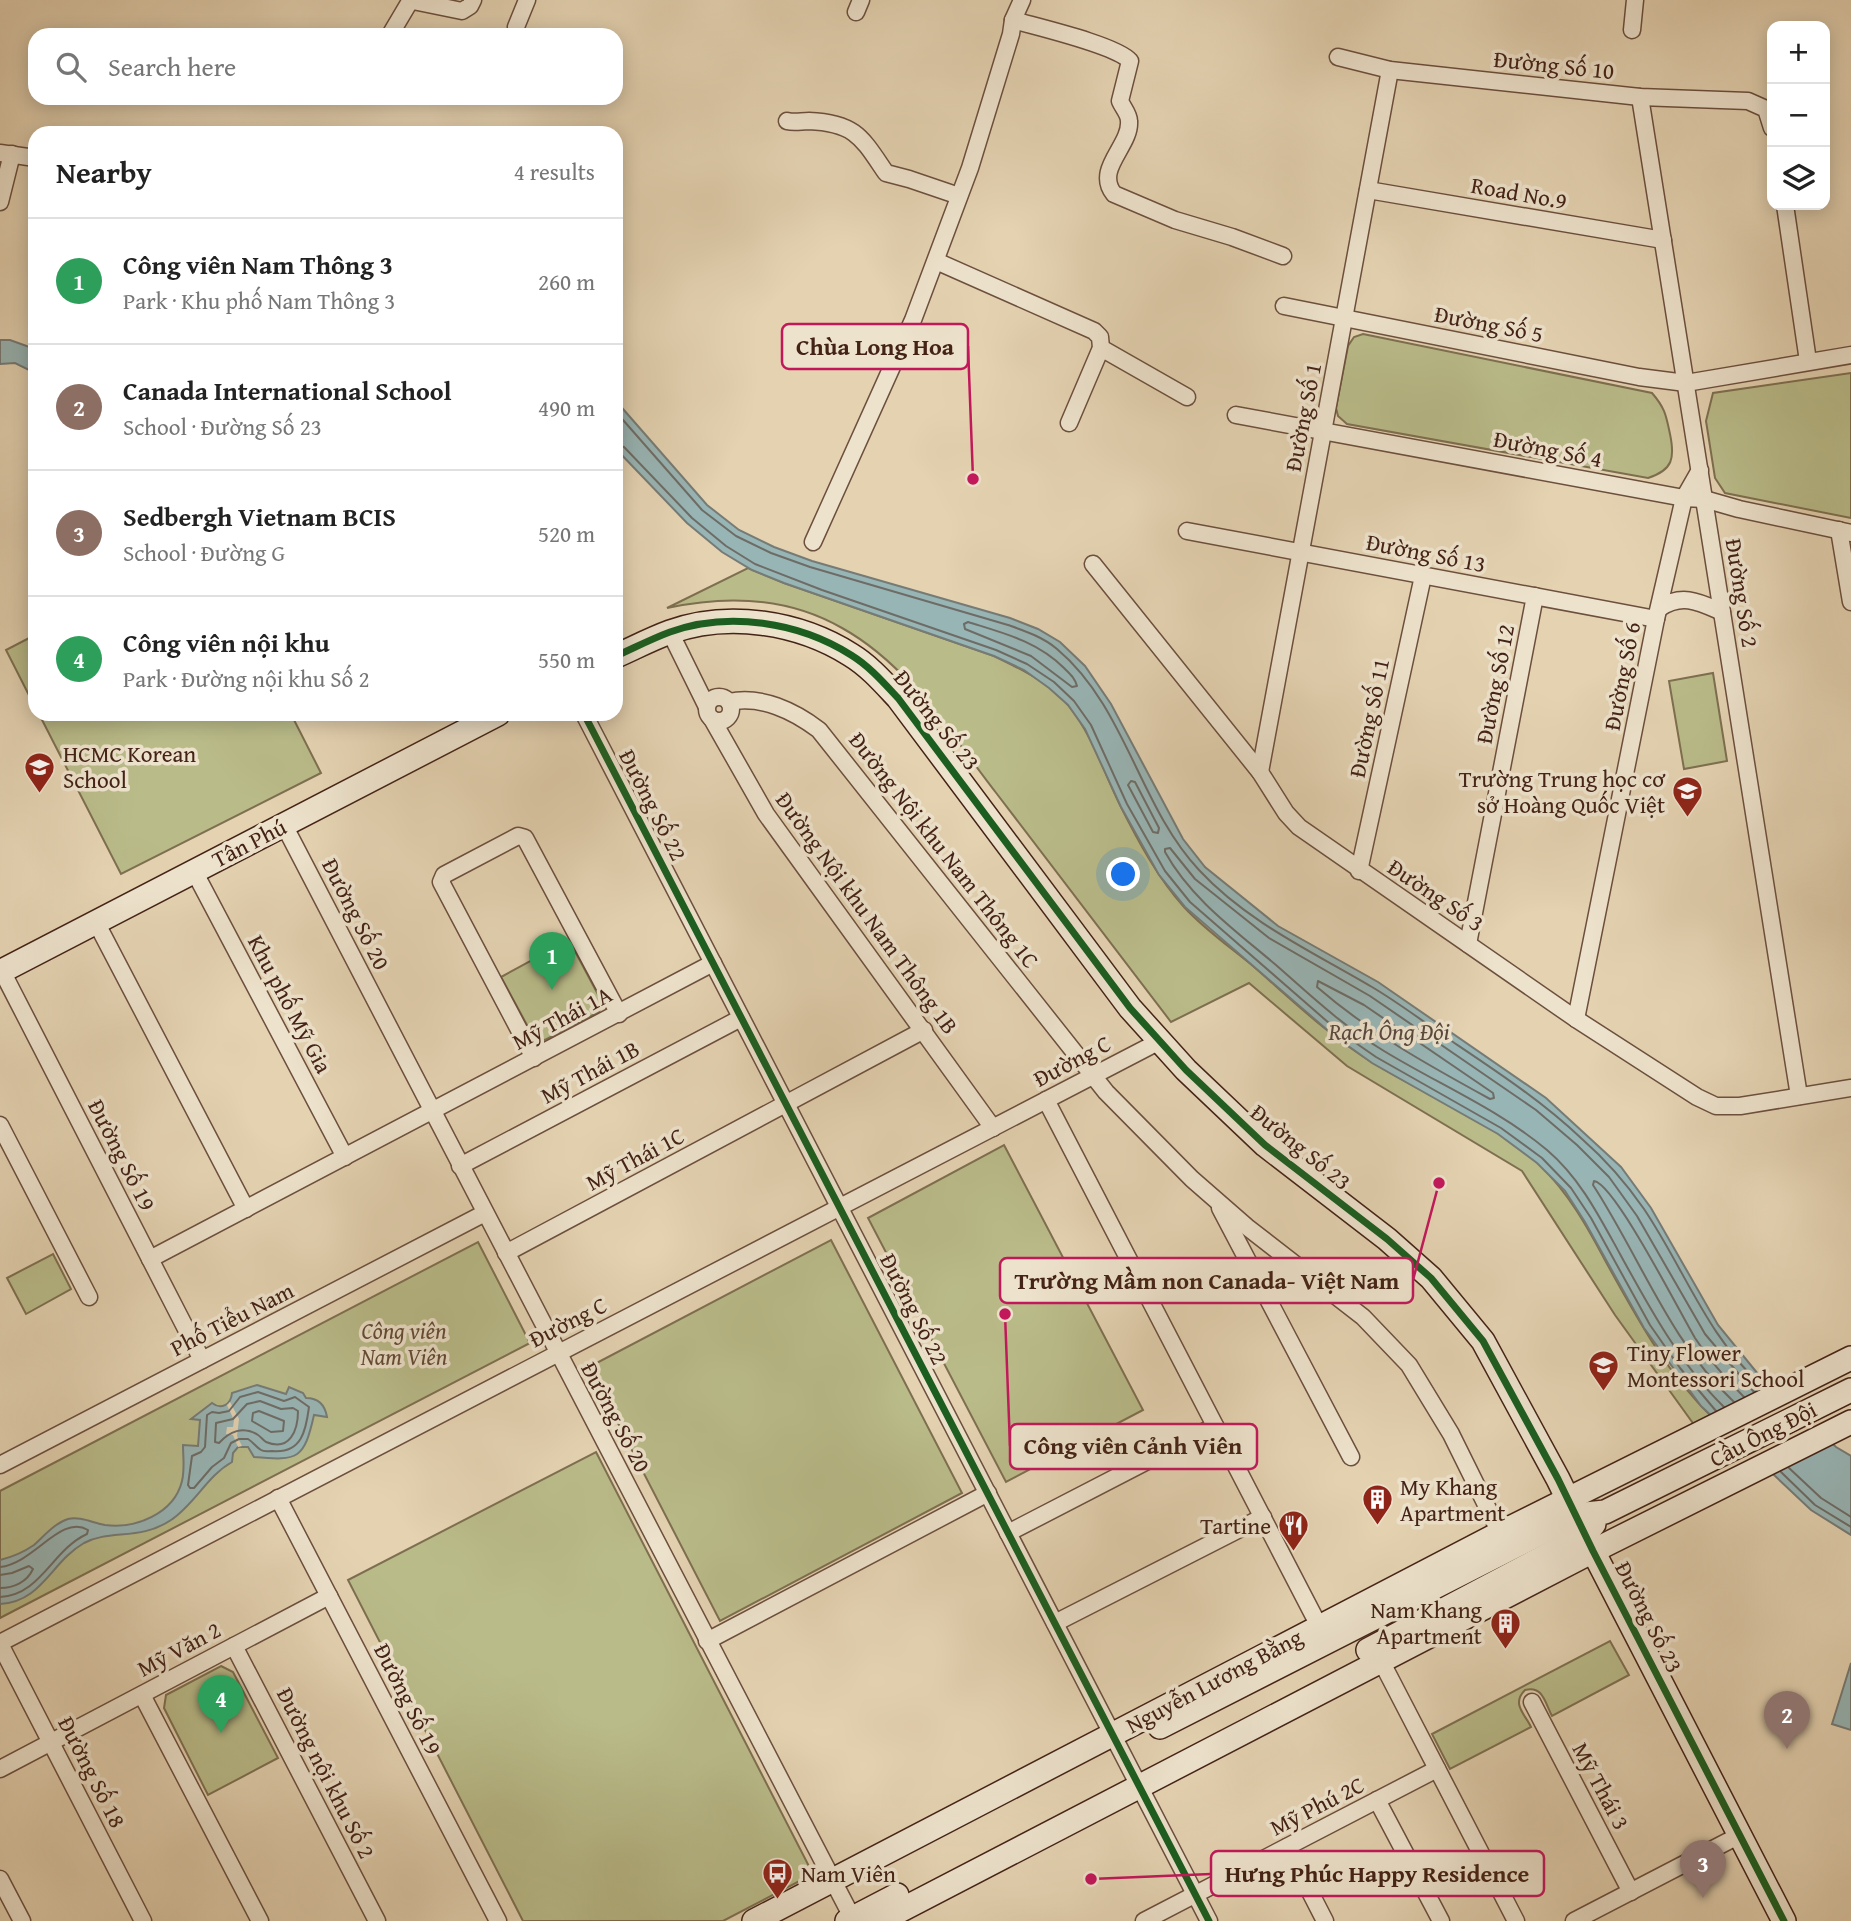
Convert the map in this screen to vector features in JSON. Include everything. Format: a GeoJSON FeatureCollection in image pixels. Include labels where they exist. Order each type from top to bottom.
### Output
{"type":"FeatureCollection","features":[{"type":"Feature","properties":{"kind":"main road","name":"Đường Số 23"},"geometry":{"type":"LineString","coordinates":[[623,653],[670,632],[736,621],[762,624],[821,640],[863,663],[914,716],[1158,1042],[1265,1145],[1387,1239],[1431,1278],[1483,1341],[1497,1364],[1784,1921]]}},
{"type":"Feature","properties":{"kind":"main road","name":"Tân Phú"},"geometry":{"type":"LineString","coordinates":[[1,972],[485,721]]}},
{"type":"Feature","properties":{"kind":"main road","name":"Cầu Ông Đội"},"geometry":{"type":"LineString","coordinates":[[1676,1446],[1851,1358]]}},
{"type":"Feature","properties":{"kind":"main road","name":"Cầu Ông Đội"},"geometry":{"type":"LineString","coordinates":[[1689,1471],[1844,1394]]}},
{"type":"Feature","properties":{"kind":"main road","name":"Cầu Ông Đội"},"geometry":{"type":"LineString","coordinates":[[1701,1496],[1850,1422]]}},
{"type":"Feature","properties":{"kind":"main road","name":"Nguyễn Lương Bằng"},"geometry":{"type":"LineString","coordinates":[[851,1920],[1136,1779],[1377,1654],[1580,1525],[1676,1446]]}},
{"type":"Feature","properties":{"kind":"main road","name":"Nguyễn Lương Bằng"},"geometry":{"type":"LineString","coordinates":[[754,1921],[836,1887],[1116,1742],[1580,1525],[1689,1471]]}},
{"type":"Feature","properties":{"kind":"main road","name":"Nguyễn Lương Bằng"},"geometry":{"type":"LineString","coordinates":[[1116,1742],[1319,1626],[1500,1533],[1580,1525],[1701,1496]]}},
{"type":"Feature","properties":{"kind":"main road","name":"Nguyễn Lương Bằng"},"geometry":{"type":"LineString","coordinates":[[880,1921],[1136,1779]]}},
{"type":"Feature","properties":{"kind":"main road","name":"Nguyễn Lương Bằng"},"geometry":{"type":"LineString","coordinates":[[789,1921],[836,1887]]}},
{"type":"Feature","properties":{"kind":"street"},"geometry":{"type":"LineString","coordinates":[[395,28],[413,1],[462,11],[470,6],[472,0]]}},
{"type":"Feature","properties":{"kind":"street"},"geometry":{"type":"LineString","coordinates":[[516,27],[527,0]]}},
{"type":"Feature","properties":{"kind":"street"},"geometry":{"type":"LineString","coordinates":[[813,542],[913,320],[936,261],[1007,47],[1013,20],[1022,0]]}},
{"type":"Feature","properties":{"kind":"street"},"geometry":{"type":"LineString","coordinates":[[1632,30],[1635,0]]}},
{"type":"Feature","properties":{"kind":"street"},"geometry":{"type":"LineString","coordinates":[[1013,20],[1109,49],[1130,61],[1120,101],[1129,118],[1129,125],[1111,166],[1109,183],[1114,194],[1175,220],[1283,256]]}},
{"type":"Feature","properties":{"kind":"street","name":"Đường Số 10"},"geometry":{"type":"LineString","coordinates":[[1338,57],[1390,71],[1640,97],[1748,101],[1766,109],[1767,112]]}},
{"type":"Feature","properties":{"kind":"street","name":"Đường Số 1"},"geometry":{"type":"LineString","coordinates":[[1260,772],[1390,71]]}},
{"type":"Feature","properties":{"kind":"street","name":"Đường Số 2"},"geometry":{"type":"LineString","coordinates":[[1640,97],[1799,1096]]}},
{"type":"Feature","properties":{"kind":"street"},"geometry":{"type":"LineString","coordinates":[[787,121],[809,121],[849,128],[859,136],[886,173],[959,196]]}},
{"type":"Feature","properties":{"kind":"street"},"geometry":{"type":"LineString","coordinates":[[0,202],[6,154],[28,158]]}},
{"type":"Feature","properties":{"kind":"street","name":"Road No.9"},"geometry":{"type":"LineString","coordinates":[[1368,190],[1663,240]]}},
{"type":"Feature","properties":{"kind":"street"},"geometry":{"type":"LineString","coordinates":[[1785,210],[1808,361]]}},
{"type":"Feature","properties":{"kind":"street"},"geometry":{"type":"LineString","coordinates":[[936,261],[1094,331],[1100,337],[1101,348],[1069,423]]}},
{"type":"Feature","properties":{"kind":"street","name":"Đường Số 5"},"geometry":{"type":"LineString","coordinates":[[1284,306],[1639,377],[1686,383],[1851,355]]}},
{"type":"Feature","properties":{"kind":"street"},"geometry":{"type":"LineString","coordinates":[[1101,348],[1186,397]]}},
{"type":"Feature","properties":{"kind":"street","name":"Đường Số 4"},"geometry":{"type":"LineString","coordinates":[[1236,415],[1684,498],[1704,499],[1845,532]]}},
{"type":"Feature","properties":{"kind":"street","name":"Đường Số 6"},"geometry":{"type":"LineString","coordinates":[[1576,1018],[1684,498],[1700,470]]}},
{"type":"Feature","properties":{"kind":"street","name":"Đường Số 13"},"geometry":{"type":"LineString","coordinates":[[1187,531],[1535,597],[1658,614]]}},
{"type":"Feature","properties":{"kind":"street"},"geometry":{"type":"LineString","coordinates":[[1845,532],[1851,602]]}},
{"type":"Feature","properties":{"kind":"street","name":"Đường Số 3"},"geometry":{"type":"LineString","coordinates":[[1093,564],[1260,772],[1286,813],[1299,827],[1359,871],[1576,1018],[1697,1097],[1716,1106],[1740,1106],[1851,1087]]}},
{"type":"Feature","properties":{"kind":"street","name":"Đường Số 11"},"geometry":{"type":"LineString","coordinates":[[1359,871],[1423,576]]}},
{"type":"Feature","properties":{"kind":"street","name":"Đường Số 12"},"geometry":{"type":"LineString","coordinates":[[1468,944],[1535,597]]}},
{"type":"Feature","properties":{"kind":"street"},"geometry":{"type":"LineString","coordinates":[[1658,614],[1669,602],[1692,599],[1722,612]]}},
{"type":"Feature","properties":{"kind":"street","name":"Đường Nội khu Nam Thông 1B"},"geometry":{"type":"LineString","coordinates":[[670,632],[710,713],[766,814],[993,1128]]}},
{"type":"Feature","properties":{"kind":"street","name":"Đường Nội khu Nam Thông 1C"},"geometry":{"type":"LineString","coordinates":[[710,713],[720,721],[728,717],[731,708],[729,702],[754,701],[784,709],[806,721],[829,740],[1091,1076],[1165,1154],[1215,1200],[1363,1317],[1409,1365],[1451,1434],[1500,1533]]}},
{"type":"Feature","properties":{"kind":"street","name":"Đường Số 22"},"geometry":{"type":"LineString","coordinates":[[588,721],[1209,1921]]}},
{"type":"Feature","properties":{"kind":"street","name":"Đường Số 20"},"geometry":{"type":"LineString","coordinates":[[285,825],[851,1920]]}},
{"type":"Feature","properties":{"kind":"street"},"geometry":{"type":"LineString","coordinates":[[534,1058],[442,882],[444,875],[518,836],[525,838],[619,1014]]}},
{"type":"Feature","properties":{"kind":"street","name":"Khu phố Mỹ Gia"},"geometry":{"type":"LineString","coordinates":[[194,871],[345,1157]]}},
{"type":"Feature","properties":{"kind":"street"},"geometry":{"type":"LineString","coordinates":[[96,922],[246,1209]]}},
{"type":"Feature","properties":{"kind":"street","name":"Mỹ Thái 1A"},"geometry":{"type":"LineString","coordinates":[[433,1112],[713,963]]}},
{"type":"Feature","properties":{"kind":"street","name":"Đường Số 19"},"geometry":{"type":"LineString","coordinates":[[1,972],[202,1360]]}},
{"type":"Feature","properties":{"kind":"street","name":"Mỹ Thái 1B"},"geometry":{"type":"LineString","coordinates":[[460,1166],[741,1018]]}},
{"type":"Feature","properties":{"kind":"street","name":"Mỹ Thái 1C"},"geometry":{"type":"LineString","coordinates":[[506,1254],[924,1030]]}},
{"type":"Feature","properties":{"kind":"street","name":"Đường C"},"geometry":{"type":"LineString","coordinates":[[0,1644],[1158,1042]]}},
{"type":"Feature","properties":{"kind":"street"},"geometry":{"type":"LineString","coordinates":[[1046,1100],[1319,1626]]}},
{"type":"Feature","properties":{"kind":"street"},"geometry":{"type":"LineString","coordinates":[[150,1259],[433,1112]]}},
{"type":"Feature","properties":{"kind":"street"},"geometry":{"type":"LineString","coordinates":[[0,1125],[89,1297]]}},
{"type":"Feature","properties":{"kind":"street"},"geometry":{"type":"LineString","coordinates":[[1215,1200],[1351,1457]]}},
{"type":"Feature","properties":{"kind":"street","name":"Phố Tiểu Nam"},"geometry":{"type":"LineString","coordinates":[[0,1465],[485,1213]]}},
{"type":"Feature","properties":{"kind":"street"},"geometry":{"type":"LineString","coordinates":[[1008,1533],[1215,1426]]}},
{"type":"Feature","properties":{"kind":"street"},"geometry":{"type":"LineString","coordinates":[[707,1641],[988,1493]]}},
{"type":"Feature","properties":{"kind":"street","name":"Đường Số 19"},"geometry":{"type":"LineString","coordinates":[[278,1498],[492,1919]]}},
{"type":"Feature","properties":{"kind":"street"},"geometry":{"type":"LineString","coordinates":[[1055,1623],[1262,1517]]}},
{"type":"Feature","properties":{"kind":"street","name":"Mỹ Văn 2"},"geometry":{"type":"LineString","coordinates":[[0,1769],[329,1596]]}},
{"type":"Feature","properties":{"kind":"street","name":"Đường Số 18"},"geometry":{"type":"LineString","coordinates":[[0,1644],[143,1921]]}},
{"type":"Feature","properties":{"kind":"street","name":"Đường nội khu Số 2"},"geometry":{"type":"LineString","coordinates":[[234,1646],[377,1921]]}},
{"type":"Feature","properties":{"kind":"street"},"geometry":{"type":"LineString","coordinates":[[1377,1654],[1516,1921]]}},
{"type":"Feature","properties":{"kind":"street"},"geometry":{"type":"LineString","coordinates":[[142,1695],[260,1921]]}},
{"type":"Feature","properties":{"kind":"street","name":"Mỹ Thái 3"},"geometry":{"type":"LineString","coordinates":[[1532,1702],[1631,1892]]}},
{"type":"Feature","properties":{"kind":"street","name":"Mỹ Phú 2C"},"geometry":{"type":"LineString","coordinates":[[1143,1921],[1437,1769]]}},
{"type":"Feature","properties":{"kind":"street"},"geometry":{"type":"LineString","coordinates":[[1377,1801],[1441,1921]]}},
{"type":"Feature","properties":{"kind":"street"},"geometry":{"type":"LineString","coordinates":[[1574,1921],[1740,1835]]}},
{"type":"Feature","properties":{"kind":"street"},"geometry":{"type":"LineString","coordinates":[[1287,1847],[1325,1921]]}},
{"type":"Feature","properties":{"kind":"street"},"geometry":{"type":"LineString","coordinates":[[0,1879],[22,1921]]}},
{"type":"Feature","properties":{"kind":"green space"},"geometry":{"type":"Polygon","coordinates":[[[1363,334],[1652,393],[1667,422],[1672,442],[1670,462],[1663,471],[1648,478],[1347,424],[1338,416],[1336,408],[1348,346],[1354,337],[1363,334]]]}},
{"type":"Feature","properties":{"kind":"green space"},"geometry":{"type":"Polygon","coordinates":[[[1851,373],[1851,518],[1725,493],[1715,478],[1706,421],[1713,393],[1851,373]]]}},
{"type":"Feature","properties":{"kind":"green space"},"geometry":{"type":"Polygon","coordinates":[[[748,568],[994,656],[1025,671],[1053,690],[1069,706],[1085,730],[1142,846],[1157,872],[1184,907],[1342,1042],[1395,1076],[1504,1137],[1540,1165],[1577,1211],[1667,1363],[1712,1417],[1695,1426],[1615,1315],[1522,1171],[1347,1066],[1249,983],[1171,1022],[945,725],[908,681],[866,643],[821,618],[779,605],[735,600],[667,608],[748,568]]]}},
{"type":"Feature","properties":{"kind":"green space"},"geometry":{"type":"Polygon","coordinates":[[[28,639],[28,693],[6,650],[28,639]]]}},
{"type":"Feature","properties":{"kind":"green space"},"geometry":{"type":"Polygon","coordinates":[[[1713,673],[1727,761],[1684,769],[1669,681],[1713,673]]]}},
{"type":"Feature","properties":{"kind":"green space"},"geometry":{"type":"Polygon","coordinates":[[[43,721],[295,721],[321,773],[121,874],[43,721]]]}},
{"type":"Feature","properties":{"kind":"green space"},"geometry":{"type":"Polygon","coordinates":[[[569,940],[602,1002],[599,1012],[545,1040],[534,1038],[501,977],[569,940]]]}},
{"type":"Feature","properties":{"kind":"green space"},"geometry":{"type":"Polygon","coordinates":[[[1004,1145],[1143,1410],[1006,1482],[868,1218],[1004,1145]]]}},
{"type":"Feature","properties":{"kind":"green space"},"geometry":{"type":"Polygon","coordinates":[[[831,1240],[962,1493],[720,1621],[589,1367],[831,1240]]]}},
{"type":"Feature","properties":{"kind":"green space","name":"Công viên Nam Viên"},"geometry":{"type":"Polygon","coordinates":[[[478,1242],[530,1343],[0,1618],[0,1491],[478,1242]]]}},
{"type":"Feature","properties":{"kind":"green space"},"geometry":{"type":"Polygon","coordinates":[[[53,1254],[71,1289],[26,1314],[7,1278],[53,1254]]]}},
{"type":"Feature","properties":{"kind":"green space"},"geometry":{"type":"Polygon","coordinates":[[[596,1452],[813,1874],[723,1921],[523,1921],[348,1580],[596,1452]]]}},
{"type":"Feature","properties":{"kind":"green space"},"geometry":{"type":"Polygon","coordinates":[[[1610,1641],[1629,1675],[1552,1716],[1540,1693],[1531,1689],[1525,1690],[1519,1704],[1531,1727],[1450,1769],[1432,1734],[1610,1641]]]}},
{"type":"Feature","properties":{"kind":"green space"},"geometry":{"type":"Polygon","coordinates":[[[221,1666],[233,1672],[278,1758],[208,1795],[164,1708],[166,1695],[221,1666]]]}},
{"type":"Feature","properties":{"kind":"water"},"geometry":{"type":"Polygon","coordinates":[[[0,340],[10,340],[28,346],[28,370],[15,363],[0,364],[0,340]]]}},
{"type":"Feature","properties":{"kind":"water","name":"Rạch Ông Đội"},"geometry":{"type":"Polygon","coordinates":[[[623,409],[707,505],[739,530],[812,561],[1010,618],[1038,629],[1060,642],[1085,666],[1111,704],[1183,839],[1205,867],[1278,926],[1378,982],[1546,1098],[1621,1167],[1651,1208],[1718,1325],[1758,1374],[1836,1447],[1851,1456],[1851,1535],[1811,1510],[1701,1406],[1644,1328],[1565,1191],[1537,1163],[1498,1134],[1372,1063],[1333,1035],[1185,907],[1159,875],[1121,807],[1085,729],[1068,705],[1049,688],[1024,670],[994,656],[752,570],[722,552],[687,523],[623,456],[623,409]]]}},
{"type":"Feature","properties":{"kind":"water"},"geometry":{"type":"Polygon","coordinates":[[[257,1385],[286,1394],[289,1387],[303,1393],[306,1398],[317,1401],[325,1409],[327,1417],[314,1415],[307,1441],[297,1454],[281,1458],[254,1457],[248,1447],[238,1447],[233,1453],[232,1462],[215,1475],[171,1520],[137,1533],[104,1536],[84,1543],[63,1560],[36,1589],[14,1602],[0,1604],[0,1560],[30,1548],[59,1523],[73,1518],[117,1526],[140,1522],[162,1510],[178,1493],[182,1481],[183,1445],[198,1446],[200,1420],[191,1419],[212,1403],[225,1405],[230,1401],[232,1393],[257,1385]]]}},
{"type":"Feature","properties":{"kind":"water"},"geometry":{"type":"Polygon","coordinates":[[[1851,1663],[1851,1730],[1832,1724],[1851,1663]]]}},
{"type":"Feature","properties":{"kind":"pier"},"geometry":{"type":"Polygon","coordinates":[[[1776,1385],[1835,1440],[1768,1474],[1709,1419],[1776,1385]]]}},
{"type":"Feature","properties":{"kind":"pier"},"geometry":{"type":"Polygon","coordinates":[[[230,1402],[239,1419],[237,1436],[242,1446],[238,1447],[233,1435],[226,1434],[227,1427],[233,1427],[234,1420],[227,1405],[230,1402]]]}},
{"type":"Feature","properties":{"kind":"cycle path"},"geometry":{"type":"LineString","coordinates":[[623,653],[663,635],[692,626],[739,621],[763,623],[809,635],[831,644],[864,664],[898,698],[1130,1008],[1186,1070],[1265,1145],[1387,1239],[1431,1278],[1483,1341],[1558,1479],[1784,1921]]}},
{"type":"Feature","properties":{"kind":"cycle path"},"geometry":{"type":"LineString","coordinates":[[588,721],[1209,1921]]}},
{"type":"Feature","properties":{"kind":"place","name":"Chùa Long Hoa"},"geometry":{"type":"Point","coordinates":[973,479]}},
{"type":"Feature","properties":{"kind":"place","name":"HCMC Korean School"},"geometry":{"type":"Point","coordinates":[40,794]}},
{"type":"Feature","properties":{"kind":"place","name":"Trường Trung học cơ sở Hoàng Quốc Việt"},"geometry":{"type":"Point","coordinates":[1688,819]}},
{"type":"Feature","properties":{"kind":"place","name":"Công viên Nam Thông 3"},"geometry":{"type":"Point","coordinates":[552,990]}},
{"type":"Feature","properties":{"kind":"place","name":"Trường Mầm non Canada- Việt Nam"},"geometry":{"type":"Point","coordinates":[1439,1183]}},
{"type":"Feature","properties":{"kind":"place","name":"Công viên Cảnh Viên"},"geometry":{"type":"Point","coordinates":[1005,1314]}},
{"type":"Feature","properties":{"kind":"place","name":"Tiny Flower Montessori School"},"geometry":{"type":"Point","coordinates":[1604,1393]}},
{"type":"Feature","properties":{"kind":"place","name":"My Khang Apartment"},"geometry":{"type":"Point","coordinates":[1377,1527]}},
{"type":"Feature","properties":{"kind":"place","name":"Tartine"},"geometry":{"type":"Point","coordinates":[1294,1553]}},
{"type":"Feature","properties":{"kind":"place","name":"Nam Khang Apartment"},"geometry":{"type":"Point","coordinates":[1505,1650]}},
{"type":"Feature","properties":{"kind":"place","name":"Công viên nội khu"},"geometry":{"type":"Point","coordinates":[221,1733]}},
{"type":"Feature","properties":{"kind":"place","name":"Canada International School"},"geometry":{"type":"Point","coordinates":[1787,1749]}},
{"type":"Feature","properties":{"kind":"place","name":"Hưng Phúc Happy Residence"},"geometry":{"type":"Point","coordinates":[1091,1879]}},
{"type":"Feature","properties":{"kind":"place","name":"Sedbergh Vietnam BCIS"},"geometry":{"type":"Point","coordinates":[1703,1898]}},
{"type":"Feature","properties":{"kind":"place","name":"Nam Viên"},"geometry":{"type":"Point","coordinates":[778,1901]}}]}
